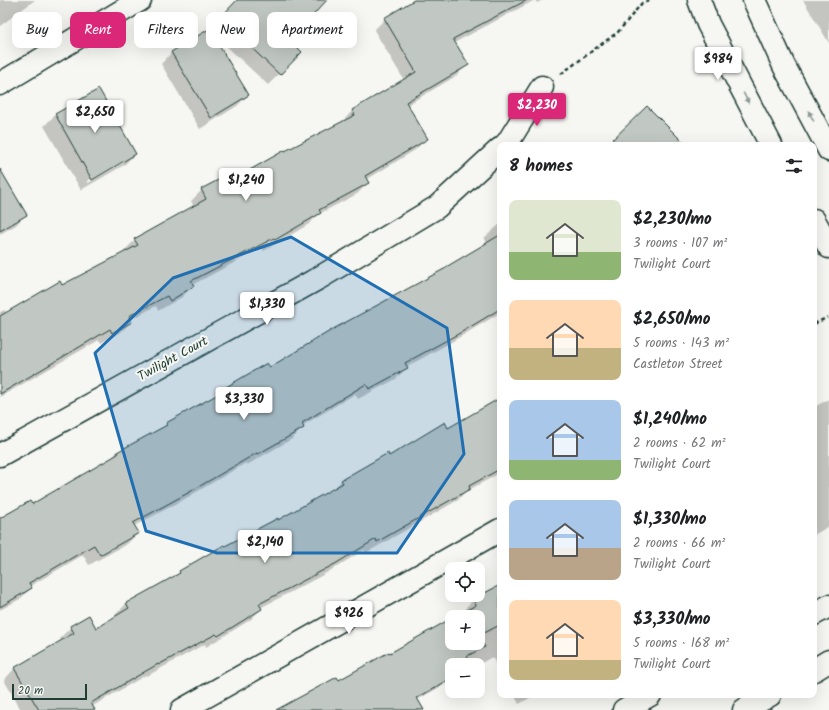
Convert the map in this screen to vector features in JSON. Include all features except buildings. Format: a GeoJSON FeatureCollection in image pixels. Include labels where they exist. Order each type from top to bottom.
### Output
{"type":"FeatureCollection","features":[{"type":"Feature","properties":{"kind":"street"},"geometry":{"type":"LineString","coordinates":[[0,84],[140,0]]}},
{"type":"Feature","properties":{"kind":"street"},"geometry":{"type":"LineString","coordinates":[[699,0],[708,24],[769,142]]}},
{"type":"Feature","properties":{"kind":"street"},"geometry":{"type":"LineString","coordinates":[[754,0],[784,66],[829,150]]}},
{"type":"Feature","properties":{"kind":"street"},"geometry":{"type":"LineString","coordinates":[[508,142],[542,87]]}},
{"type":"Feature","properties":{"kind":"street","name":"Twilight Court"},"geometry":{"type":"LineString","coordinates":[[0,455],[319,278],[437,207],[497,152]]}},
{"type":"Feature","properties":{"kind":"street"},"geometry":{"type":"LineString","coordinates":[[817,225],[829,247]]}},
{"type":"Feature","properties":{"kind":"street"},"geometry":{"type":"LineString","coordinates":[[182,710],[497,532]]}},
{"type":"Feature","properties":{"kind":"street"},"geometry":{"type":"LineString","coordinates":[[817,612],[829,606]]}},
{"type":"Feature","properties":{"kind":"street"},"geometry":{"type":"LineString","coordinates":[[817,668],[829,661]]}},
{"type":"Feature","properties":{"kind":"street"},"geometry":{"type":"LineString","coordinates":[[624,710],[645,698]]}},
{"type":"Feature","properties":{"kind":"street"},"geometry":{"type":"LineString","coordinates":[[744,710],[765,698]]}},
{"type":"Feature","properties":{"kind":"path"},"geometry":{"type":"LineString","coordinates":[[542,87],[618,32],[642,3],[651,0]]}},
{"type":"Feature","properties":{"kind":"path"},"geometry":{"type":"LineString","coordinates":[[817,322],[828,317]]}},
{"type":"Feature","properties":{"kind":"highlighted area"},"geometry":{"type":"Polygon","coordinates":[[[291,237],[447,328],[464,454],[397,553],[217,553],[146,531],[95,353],[173,278],[291,237]]]}}]}
